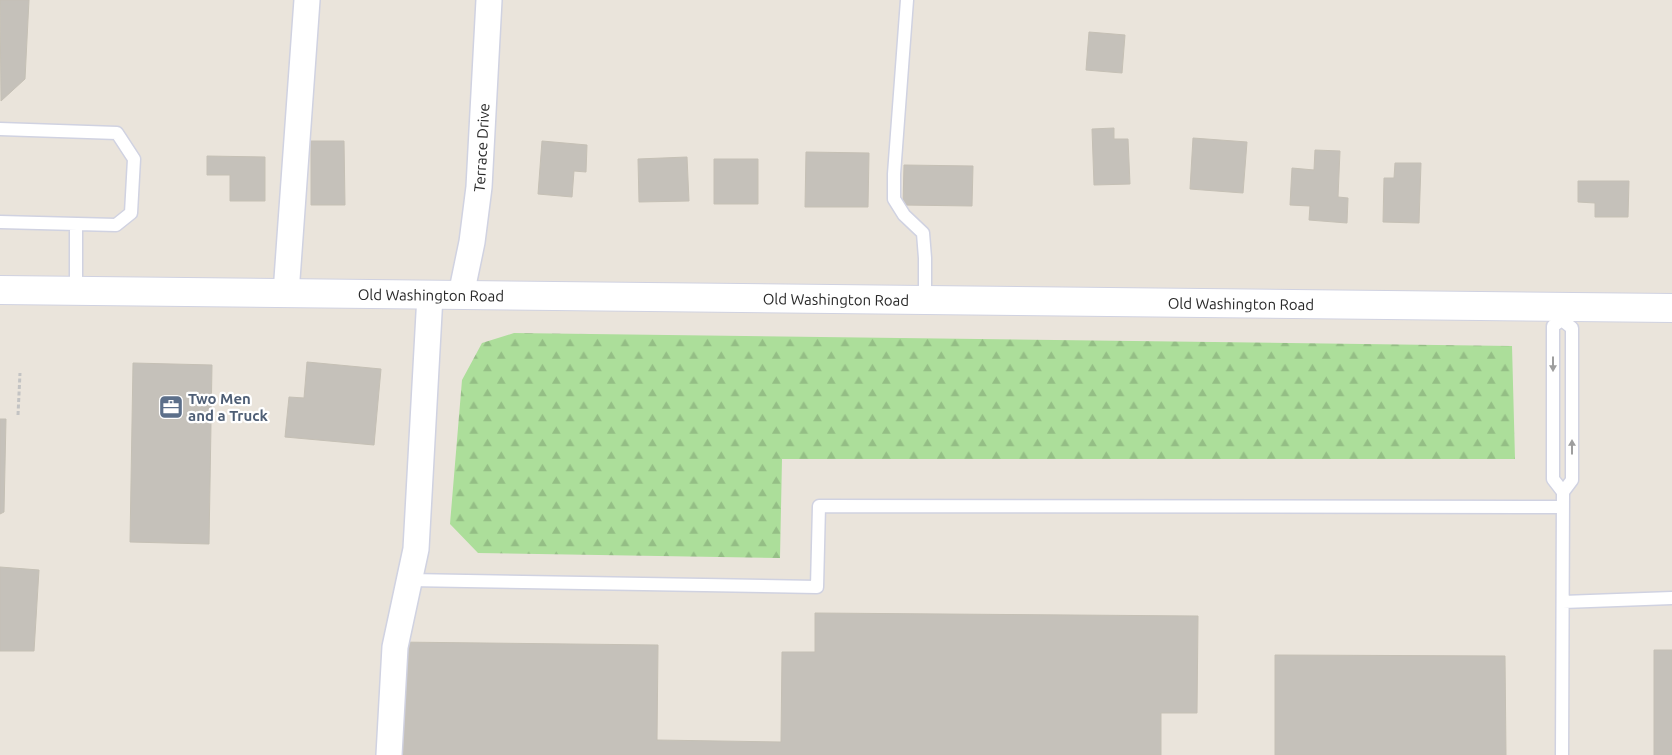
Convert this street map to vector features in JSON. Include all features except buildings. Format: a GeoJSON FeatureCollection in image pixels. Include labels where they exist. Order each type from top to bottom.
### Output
{"type":"FeatureCollection","features":[{"type":"Feature","properties":{"kind":"main road","name":"Old Washington Road"},"geometry":{"type":"LineString","coordinates":[[0,290],[925,300],[1562,313],[1672,308]]}},
{"type":"Feature","properties":{"kind":"street"},"geometry":{"type":"LineString","coordinates":[[286,293],[307,0]]}},
{"type":"Feature","properties":{"kind":"street","name":"Terrace Drive"},"geometry":{"type":"LineString","coordinates":[[461,295],[472,242],[479,187],[489,0]]}},
{"type":"Feature","properties":{"kind":"street"},"geometry":{"type":"LineString","coordinates":[[389,755],[395,647],[416,549],[430,295]]}},
{"type":"Feature","properties":{"kind":"lane"},"geometry":{"type":"LineString","coordinates":[[907,0],[894,174],[894,199],[904,215],[923,233],[926,258],[925,300]]}},
{"type":"Feature","properties":{"kind":"lane"},"geometry":{"type":"LineString","coordinates":[[0,130],[117,133],[134,159],[131,213],[116,225],[0,222]]}},
{"type":"Feature","properties":{"kind":"lane"},"geometry":{"type":"LineString","coordinates":[[76,224],[76,291]]}},
{"type":"Feature","properties":{"kind":"lane"},"geometry":{"type":"LineString","coordinates":[[1562,755],[1563,492],[1572,480],[1572,328],[1562,313],[1553,326],[1553,479],[1563,492]]}},
{"type":"Feature","properties":{"kind":"lane"},"geometry":{"type":"LineString","coordinates":[[409,580],[817,587],[819,506],[1563,507]]}},
{"type":"Feature","properties":{"kind":"lane"},"geometry":{"type":"LineString","coordinates":[[1563,602],[1672,598]]}},
{"type":"Feature","properties":{"kind":"path"},"geometry":{"type":"LineString","coordinates":[[18,415],[20,374]]}},
{"type":"Feature","properties":{"kind":"green space"},"geometry":{"type":"Polygon","coordinates":[[[514,333],[1512,346],[1515,459],[782,459],[780,558],[478,553],[450,524],[462,380],[482,343],[514,333]]]}},
{"type":"Feature","properties":{"kind":"place","name":"Two Men and a Truck"},"geometry":{"type":"Point","coordinates":[171,407]}}]}
